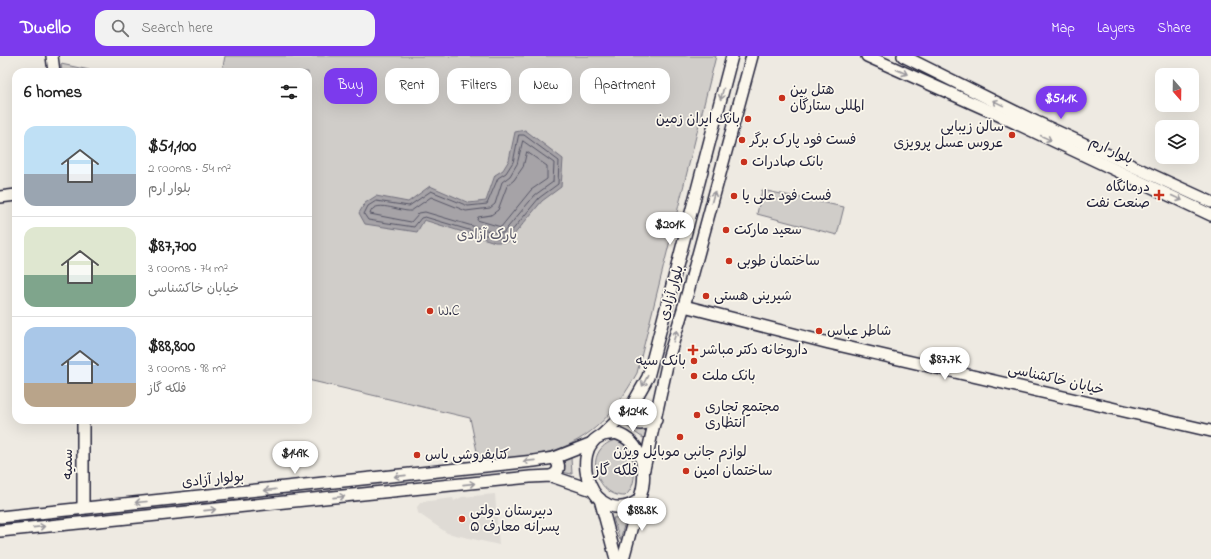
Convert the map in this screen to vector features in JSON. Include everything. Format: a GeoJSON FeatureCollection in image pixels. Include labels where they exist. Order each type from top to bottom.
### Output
{"type":"FeatureCollection","features":[{"type":"Feature","properties":{"kind":"main road"},"geometry":{"type":"LineString","coordinates":[[52,56],[54,68]]}},
{"type":"Feature","properties":{"kind":"main road","name":"بلوار آزادی"},"geometry":{"type":"LineString","coordinates":[[644,469],[669,356],[752,56]]}},
{"type":"Feature","properties":{"kind":"main road","name":"بلوار ارم"},"geometry":{"type":"LineString","coordinates":[[867,56],[990,111],[1211,215]]}},
{"type":"Feature","properties":{"kind":"main road","name":"بلوار ارم"},"geometry":{"type":"LineString","coordinates":[[903,56],[1030,119],[1211,202]]}},
{"type":"Feature","properties":{"kind":"main road","name":"بلوار آزادی"},"geometry":{"type":"LineString","coordinates":[[602,435],[631,407],[648,377],[731,59]]}},
{"type":"Feature","properties":{"kind":"main road"},"geometry":{"type":"LineString","coordinates":[[0,197],[12,196]]}},
{"type":"Feature","properties":{"kind":"main road","name":"خیابان خاکشناسی"},"geometry":{"type":"LineString","coordinates":[[684,306],[829,343],[1211,431]]}},
{"type":"Feature","properties":{"kind":"main road"},"geometry":{"type":"LineString","coordinates":[[631,407],[633,417],[640,424],[649,423],[656,420]]}},
{"type":"Feature","properties":{"kind":"main road","name":"سمیه"},"geometry":{"type":"LineString","coordinates":[[83,424],[83,508]]}},
{"type":"Feature","properties":{"kind":"main road"},"geometry":{"type":"LineString","coordinates":[[623,559],[643,490],[644,469],[636,448],[622,435],[615,433],[602,435],[592,442],[587,455],[586,464],[588,480],[592,490],[600,499],[614,507],[624,508],[639,500]]}},
{"type":"Feature","properties":{"kind":"main road","name":"بولوار آزادی"},"geometry":{"type":"LineString","coordinates":[[0,517],[554,458],[592,442]]}},
{"type":"Feature","properties":{"kind":"main road"},"geometry":{"type":"LineString","coordinates":[[0,531],[551,476],[556,474],[559,469],[558,462],[554,458]]}},
{"type":"Feature","properties":{"kind":"main road"},"geometry":{"type":"LineString","coordinates":[[551,476],[592,490]]}},
{"type":"Feature","properties":{"kind":"main road"},"geometry":{"type":"LineString","coordinates":[[185,498],[186,513]]}},
{"type":"Feature","properties":{"kind":"main road"},"geometry":{"type":"LineString","coordinates":[[600,499],[616,559]]}},
{"type":"Feature","properties":{"kind":"main road"},"geometry":{"type":"LineString","coordinates":[[626,546],[628,559]]}},
{"type":"Feature","properties":{"kind":"shaded area","name":"دبیرستان دولتی پسرانه معارف ۵"},"geometry":{"type":"Polygon","coordinates":[[[495,494],[499,545],[447,533],[418,513],[417,507],[421,502],[453,498],[454,501],[462,497],[495,494]]]}},
{"type":"Feature","properties":{"kind":"green space","name":"پارک آزادی"},"geometry":{"type":"Polygon","coordinates":[[[225,56],[716,56],[637,373],[611,412],[590,432],[564,447],[549,452],[479,461],[470,418],[312,381],[312,68],[223,68],[225,56]]]}},
{"type":"Feature","properties":{"kind":"green space"},"geometry":{"type":"Polygon","coordinates":[[[61,64],[80,68],[62,68],[61,64]]]}},
{"type":"Feature","properties":{"kind":"green space"},"geometry":{"type":"Polygon","coordinates":[[[762,190],[844,207],[837,235],[757,214],[762,190]]]}},
{"type":"Feature","properties":{"kind":"green space"},"geometry":{"type":"Polygon","coordinates":[[[629,417],[646,429],[645,436],[643,438],[622,423],[629,417]]]}},
{"type":"Feature","properties":{"kind":"green space"},"geometry":{"type":"Polygon","coordinates":[[[615,440],[622,443],[628,449],[632,456],[634,465],[633,482],[630,490],[625,496],[615,494],[606,489],[596,472],[598,453],[604,445],[615,440]]]}},
{"type":"Feature","properties":{"kind":"green space"},"geometry":{"type":"Polygon","coordinates":[[[571,458],[572,474],[562,472],[565,466],[562,461],[571,458]]]}},
{"type":"Feature","properties":{"kind":"green space"},"geometry":{"type":"Polygon","coordinates":[[[625,517],[625,522],[620,540],[613,518],[625,517]]]}},
{"type":"Feature","properties":{"kind":"water"},"geometry":{"type":"Polygon","coordinates":[[[525,130],[563,159],[561,187],[542,201],[508,242],[495,242],[424,220],[417,232],[365,224],[359,213],[365,203],[376,196],[408,202],[430,186],[469,203],[486,201],[495,175],[503,170],[509,160],[515,132],[525,130]]]}},
{"type":"Feature","properties":{"kind":"place","name":"هتل بین المللی ستارگان"},"geometry":{"type":"Point","coordinates":[782,98]}},
{"type":"Feature","properties":{"kind":"place","name":"بانک ایران زمین"},"geometry":{"type":"Point","coordinates":[748,119]}},
{"type":"Feature","properties":{"kind":"place","name":"سالن زیبایی عروس عسل پرويزی"},"geometry":{"type":"Point","coordinates":[1012,135]}},
{"type":"Feature","properties":{"kind":"place","name":"فست فود پارک برگر"},"geometry":{"type":"Point","coordinates":[742,140]}},
{"type":"Feature","properties":{"kind":"place","name":"بانک صادرات"},"geometry":{"type":"Point","coordinates":[744,162]}},
{"type":"Feature","properties":{"kind":"place","name":"درمانگاه صنعت نفت"},"geometry":{"type":"Point","coordinates":[1159,195]}},
{"type":"Feature","properties":{"kind":"place","name":"فست فود علی یا"},"geometry":{"type":"Point","coordinates":[734,196]}},
{"type":"Feature","properties":{"kind":"place","name":"سعید مارکت"},"geometry":{"type":"Point","coordinates":[726,230]}},
{"type":"Feature","properties":{"kind":"place","name":"ساختمان طوبی"},"geometry":{"type":"Point","coordinates":[729,261]}},
{"type":"Feature","properties":{"kind":"place","name":"شیرینی هستی"},"geometry":{"type":"Point","coordinates":[706,296]}},
{"type":"Feature","properties":{"kind":"place","name":"W.C"},"geometry":{"type":"Point","coordinates":[430,311]}},
{"type":"Feature","properties":{"kind":"place","name":"شاطر عباس"},"geometry":{"type":"Point","coordinates":[819,331]}},
{"type":"Feature","properties":{"kind":"place","name":"داروخانه دکتر مباشر"},"geometry":{"type":"Point","coordinates":[693,350]}},
{"type":"Feature","properties":{"kind":"place","name":"بانک سپه"},"geometry":{"type":"Point","coordinates":[694,361]}},
{"type":"Feature","properties":{"kind":"place","name":"بانک ملت"},"geometry":{"type":"Point","coordinates":[694,376]}},
{"type":"Feature","properties":{"kind":"place","name":"مجتمع تجاری انتظاری"},"geometry":{"type":"Point","coordinates":[697,415]}},
{"type":"Feature","properties":{"kind":"place","name":"لوازم جانبی موبایل ویژن"},"geometry":{"type":"Point","coordinates":[680,437]}},
{"type":"Feature","properties":{"kind":"place","name":"کتابفروشی یاس"},"geometry":{"type":"Point","coordinates":[417,455]}},
{"type":"Feature","properties":{"kind":"place","name":"ساختمان امین"},"geometry":{"type":"Point","coordinates":[686,471]}},
{"type":"Feature","properties":{"kind":"place","name":"دبیرستان دولتی پسرانه معارف ۵"},"geometry":{"type":"Point","coordinates":[462,519]}},
{"type":"Feature","properties":{"kind":"district","name":"فلکه گاز"},"geometry":{"type":"Point","coordinates":[616,471]}}]}
